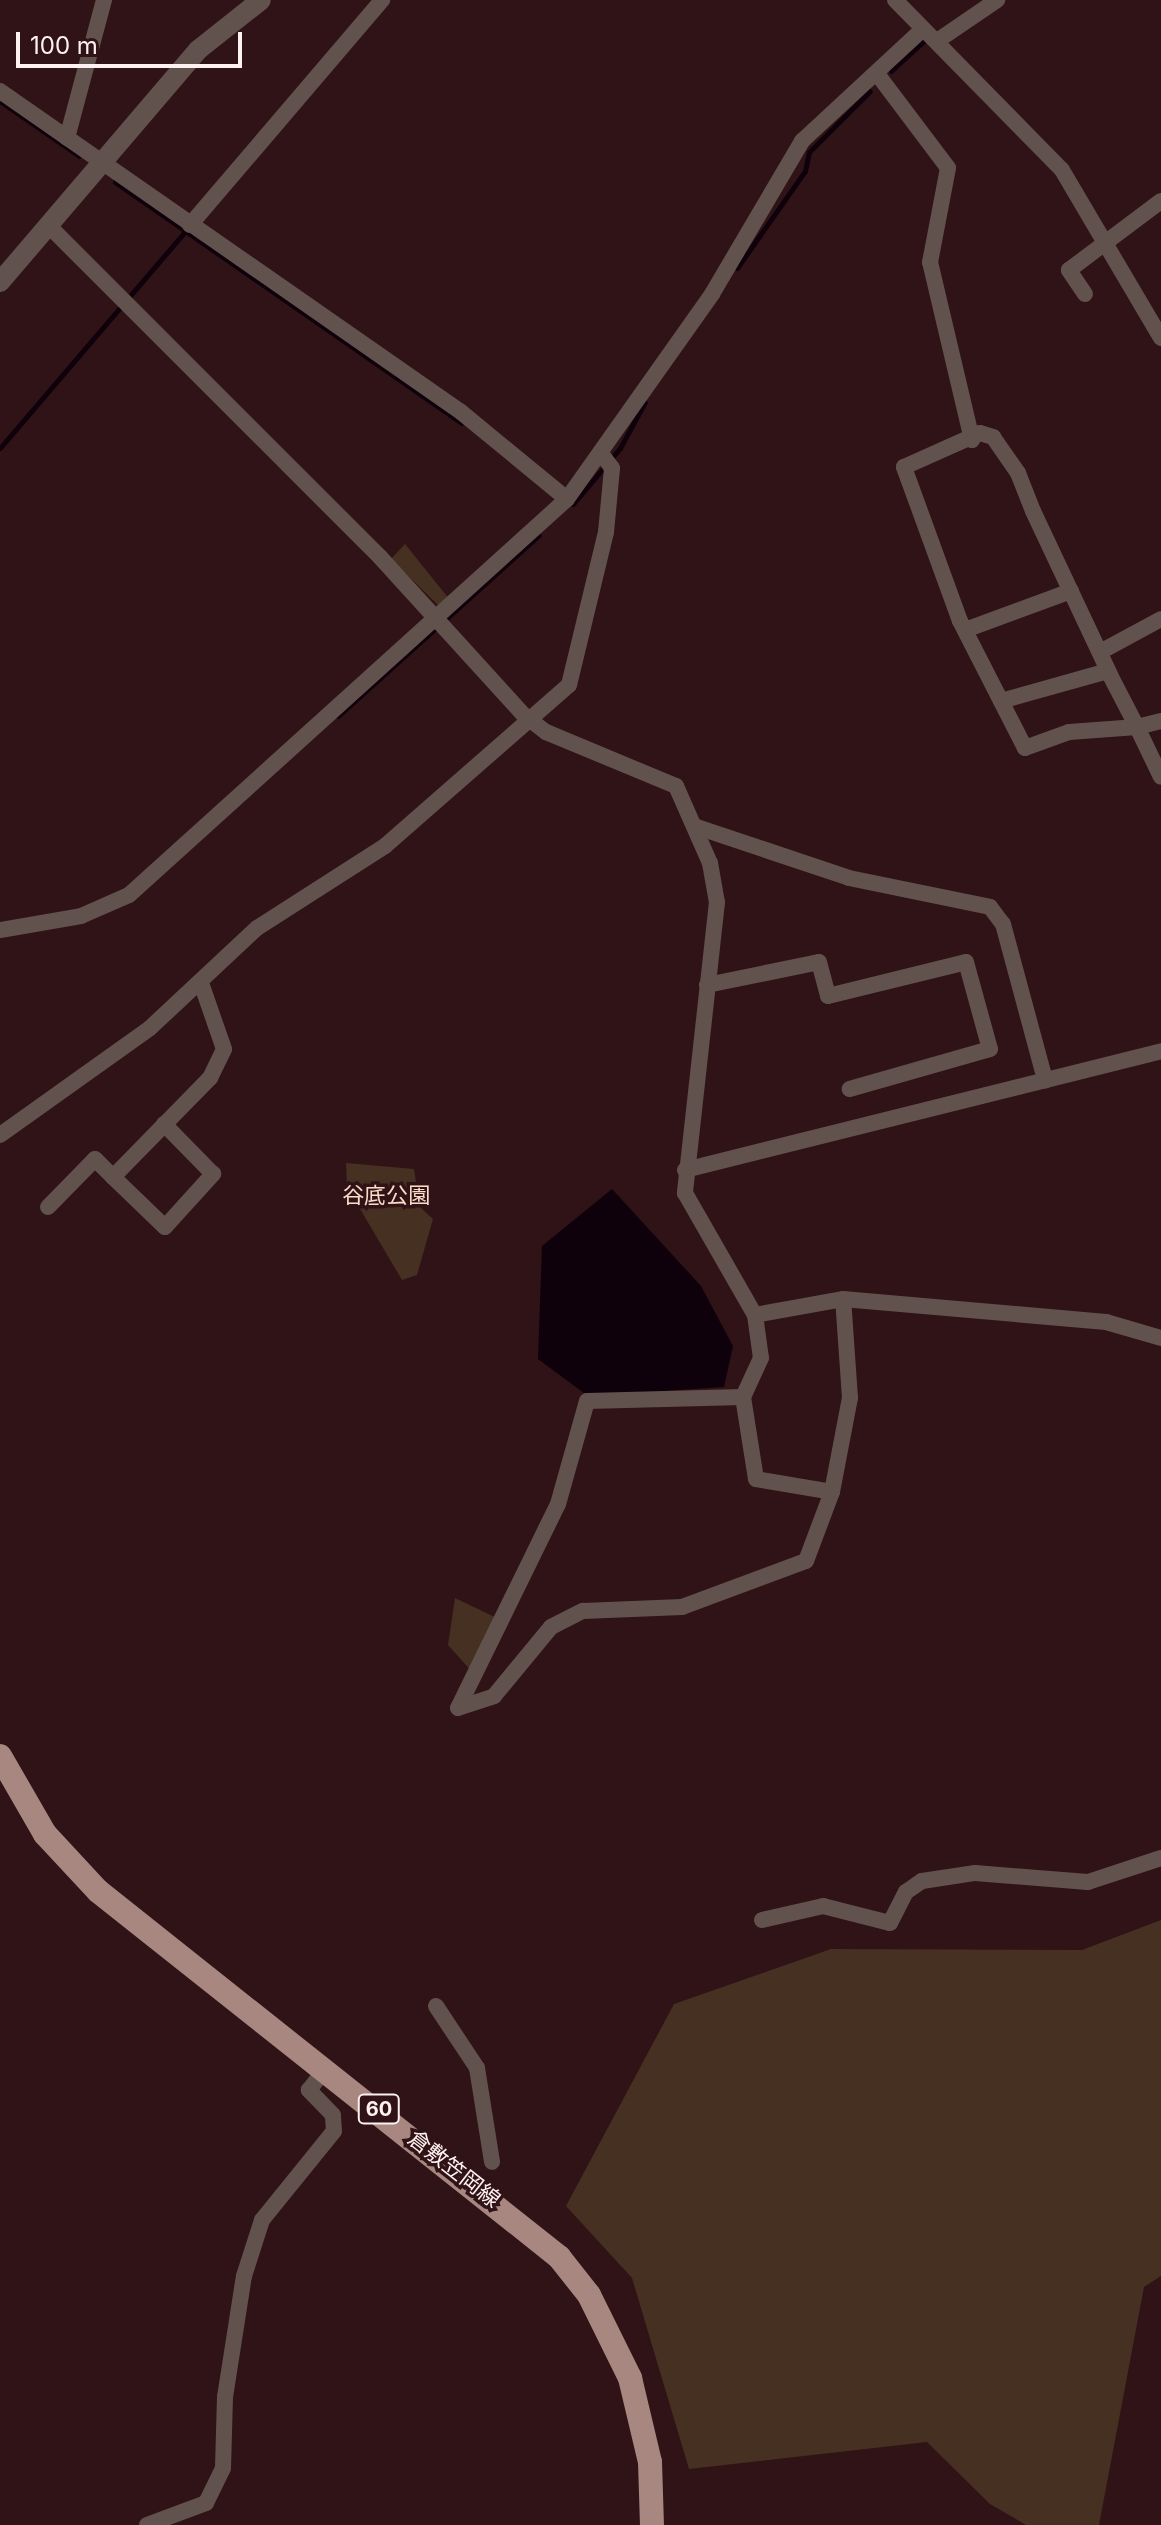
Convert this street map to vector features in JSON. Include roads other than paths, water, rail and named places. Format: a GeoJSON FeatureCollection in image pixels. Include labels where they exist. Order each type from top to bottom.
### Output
{"type":"FeatureCollection","features":[{"type":"Feature","properties":{"kind":"main road","name":"倉敷笠岡線"},"geometry":{"type":"LineString","coordinates":[[0,1756],[45,1834],[98,1891],[525,2226],[589,2295],[643,2419],[652,2525]]}},
{"type":"Feature","properties":{"kind":"street"},"geometry":{"type":"LineString","coordinates":[[71,141],[104,0]]}},
{"type":"Feature","properties":{"kind":"street"},"geometry":{"type":"LineString","coordinates":[[0,282],[198,50],[261,0]]}},
{"type":"Feature","properties":{"kind":"street"},"geometry":{"type":"LineString","coordinates":[[190,225],[382,0]]}},
{"type":"Feature","properties":{"kind":"street"},"geometry":{"type":"LineString","coordinates":[[895,0],[1062,170],[1161,338]]}},
{"type":"Feature","properties":{"kind":"street"},"geometry":{"type":"LineString","coordinates":[[937,41],[997,0]]}},
{"type":"Feature","properties":{"kind":"street"},"geometry":{"type":"LineString","coordinates":[[0,930],[81,916],[129,895],[442,622],[607,459],[802,141],[878,75],[923,29]]}},
{"type":"Feature","properties":{"kind":"street"},"geometry":{"type":"LineString","coordinates":[[878,75],[948,168],[930,262],[972,440]]}},
{"type":"Feature","properties":{"kind":"street"},"geometry":{"type":"LineString","coordinates":[[0,91],[461,412],[567,499]]}},
{"type":"Feature","properties":{"kind":"street"},"geometry":{"type":"LineString","coordinates":[[1085,294],[1069,270],[1107,245],[1161,201]]}},
{"type":"Feature","properties":{"kind":"street"},"geometry":{"type":"LineString","coordinates":[[49,226],[442,622],[533,722],[676,786],[697,827],[716,889],[685,1170],[693,1218],[755,1315],[761,1358],[743,1397],[756,1479],[832,1492]]}},
{"type":"Feature","properties":{"kind":"street"},"geometry":{"type":"LineString","coordinates":[[1161,721],[1137,727],[1069,732],[1025,748],[965,630],[904,467],[972,440],[993,437],[1018,473],[1108,671],[1137,727],[1161,777]]}},
{"type":"Feature","properties":{"kind":"street"},"geometry":{"type":"LineString","coordinates":[[0,1135],[202,986],[257,928],[385,846],[533,722],[569,685],[606,532],[607,459]]}},
{"type":"Feature","properties":{"kind":"street"},"geometry":{"type":"LineString","coordinates":[[965,630],[1071,591]]}},
{"type":"Feature","properties":{"kind":"street"},"geometry":{"type":"LineString","coordinates":[[1100,652],[1161,619]]}},
{"type":"Feature","properties":{"kind":"street"},"geometry":{"type":"LineString","coordinates":[[1001,701],[1108,671]]}},
{"type":"Feature","properties":{"kind":"street"},"geometry":{"type":"LineString","coordinates":[[697,827],[849,878],[990,907],[1003,924],[1045,1080]]}},
{"type":"Feature","properties":{"kind":"street"},"geometry":{"type":"LineString","coordinates":[[707,985],[819,962],[828,996],[966,962],[990,1049],[850,1089]]}},
{"type":"Feature","properties":{"kind":"street"},"geometry":{"type":"LineString","coordinates":[[113,1177],[210,1078],[224,1049],[202,986]]}},
{"type":"Feature","properties":{"kind":"street"},"geometry":{"type":"LineString","coordinates":[[685,1170],[1161,1051]]}},
{"type":"Feature","properties":{"kind":"street"},"geometry":{"type":"LineString","coordinates":[[48,1207],[95,1159],[165,1227],[213,1174],[164,1124]]}},
{"type":"Feature","properties":{"kind":"street"},"geometry":{"type":"LineString","coordinates":[[755,1315],[843,1299],[1106,1322],[1161,1338]]}},
{"type":"Feature","properties":{"kind":"street"},"geometry":{"type":"LineString","coordinates":[[743,1397],[587,1401],[558,1504],[458,1708],[494,1696],[551,1627],[583,1611],[682,1607],[806,1561],[832,1492],[850,1398],[843,1299]]}},
{"type":"Feature","properties":{"kind":"street"},"geometry":{"type":"LineString","coordinates":[[762,1920],[823,1906],[890,1923],[906,1892],[922,1881],[975,1873],[1088,1882],[1161,1858]]}},
{"type":"Feature","properties":{"kind":"street"},"geometry":{"type":"LineString","coordinates":[[436,2006],[477,2068],[492,2162]]}},
{"type":"Feature","properties":{"kind":"street"},"geometry":{"type":"LineString","coordinates":[[147,2525],[206,2503],[223,2468],[225,2397],[244,2276],[262,2220],[334,2131],[333,2115],[309,2090],[326,2068]]}},
{"type":"Feature","properties":{"kind":"waterway"},"geometry":{"type":"LineString","coordinates":[[891,71],[925,40]]}},
{"type":"Feature","properties":{"kind":"waterway"},"geometry":{"type":"LineString","coordinates":[[737,268],[805,171],[809,152],[870,91]]}},
{"type":"Feature","properties":{"kind":"waterway"},"geometry":{"type":"LineString","coordinates":[[0,101],[79,156]]}},
{"type":"Feature","properties":{"kind":"waterway"},"geometry":{"type":"LineString","coordinates":[[115,182],[462,423]]}},
{"type":"Feature","properties":{"kind":"waterway"},"geometry":{"type":"LineString","coordinates":[[0,448],[186,230]]}},
{"type":"Feature","properties":{"kind":"waterway"},"geometry":{"type":"LineString","coordinates":[[573,504],[620,448],[645,402]]}},
{"type":"Feature","properties":{"kind":"waterway"},"geometry":{"type":"LineString","coordinates":[[338,716],[539,535]]}},
{"type":"Feature","properties":{"kind":"park label","name":"谷底公園"},"geometry":{"type":"Point","coordinates":[386,1196]}}]}
